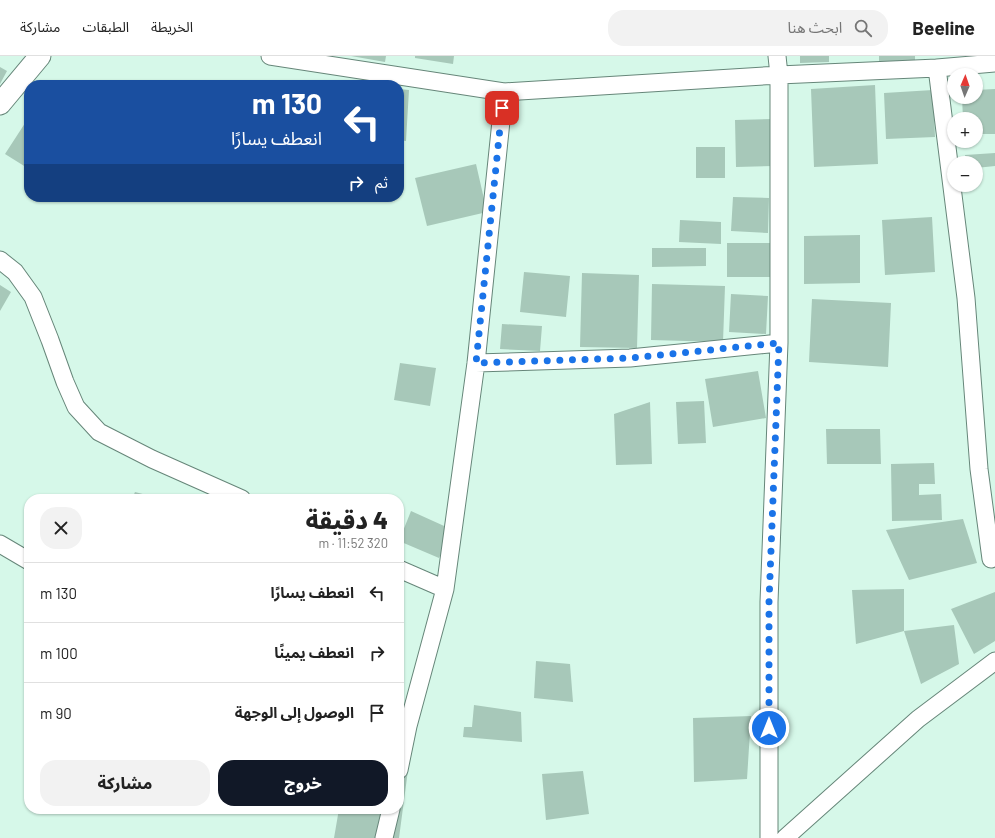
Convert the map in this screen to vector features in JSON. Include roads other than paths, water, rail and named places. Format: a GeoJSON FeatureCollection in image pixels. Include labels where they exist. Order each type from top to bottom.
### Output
{"type":"FeatureCollection","features":[{"type":"Feature","properties":{"kind":"street"},"geometry":{"type":"LineString","coordinates":[[0,104],[40,56]]}},
{"type":"Feature","properties":{"kind":"street"},"geometry":{"type":"LineString","coordinates":[[270,56],[504,92],[946,64],[995,63]]}},
{"type":"Feature","properties":{"kind":"street"},"geometry":{"type":"LineString","coordinates":[[769,838],[769,602],[779,343],[778,56]]}},
{"type":"Feature","properties":{"kind":"street"},"geometry":{"type":"LineString","coordinates":[[946,64],[979,469],[991,559]]}},
{"type":"Feature","properties":{"kind":"street"},"geometry":{"type":"LineString","coordinates":[[404,746],[445,589],[476,363],[504,92]]}},
{"type":"Feature","properties":{"kind":"street"},"geometry":{"type":"LineString","coordinates":[[0,260],[15,272],[33,297],[76,408],[99,432],[152,459],[231,494]]}},
{"type":"Feature","properties":{"kind":"street"},"geometry":{"type":"LineString","coordinates":[[476,363],[630,358],[779,343]]}},
{"type":"Feature","properties":{"kind":"street"},"geometry":{"type":"LineString","coordinates":[[0,544],[24,559]]}},
{"type":"Feature","properties":{"kind":"street"},"geometry":{"type":"LineString","coordinates":[[404,571],[445,589]]}},
{"type":"Feature","properties":{"kind":"street"},"geometry":{"type":"LineString","coordinates":[[785,838],[918,719],[995,661]]}},
{"type":"Feature","properties":{"kind":"street"},"geometry":{"type":"LineString","coordinates":[[384,838],[390,814]]}}]}
